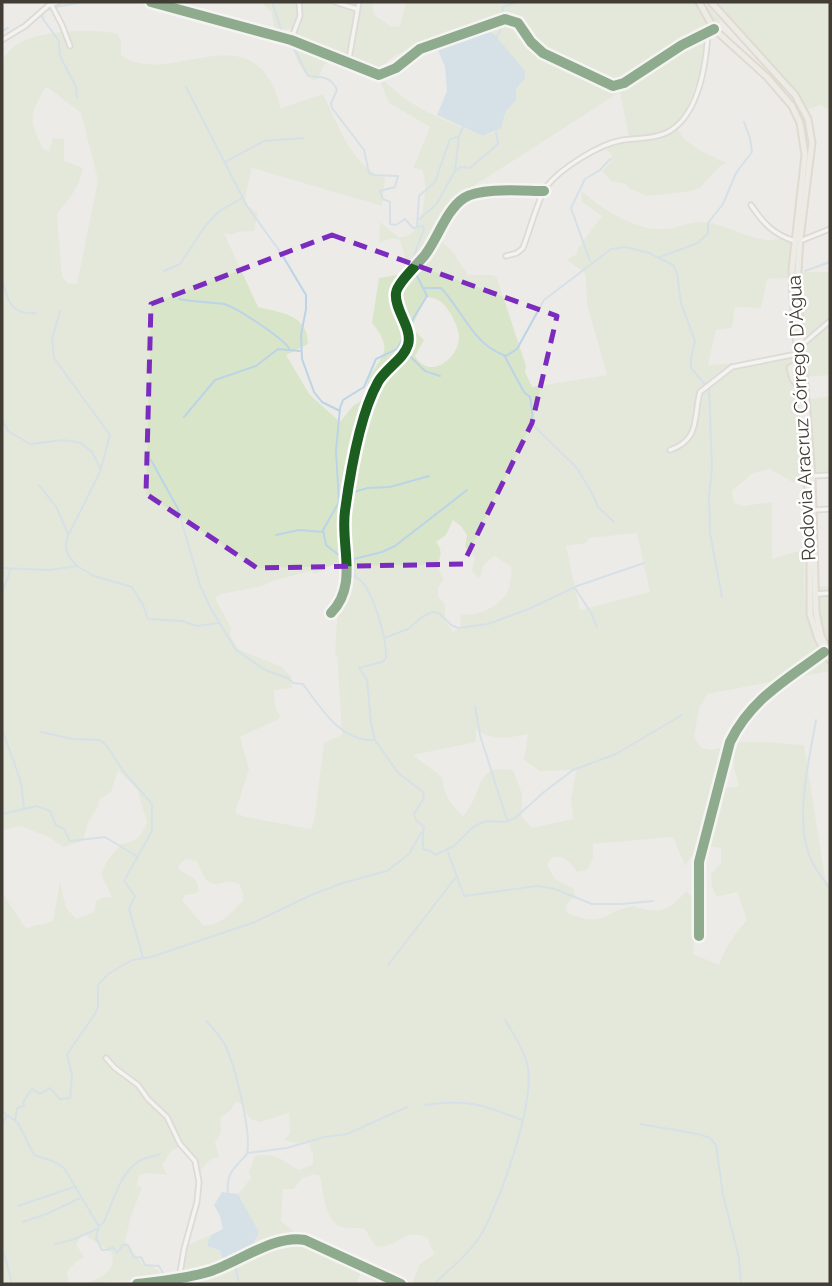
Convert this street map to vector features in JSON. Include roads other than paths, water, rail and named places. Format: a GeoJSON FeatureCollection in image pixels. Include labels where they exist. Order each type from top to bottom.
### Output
{"type":"FeatureCollection","features":[{"type":"Feature","properties":{"kind":"main road","name":"Rodovia Aracruz Córrego D'Água"},"geometry":{"type":"LineString","coordinates":[[699,2],[708,18],[711,31],[755,64],[792,106],[800,123],[805,155],[797,241],[800,363],[812,476],[814,594],[818,628],[830,660]]}},
{"type":"Feature","properties":{"kind":"main road","name":"Rodovia Aracruz Córrego D'Água"},"geometry":{"type":"LineString","coordinates":[[711,2],[795,95],[808,119],[812,150],[792,277],[797,354],[800,363]]}},
{"type":"Feature","properties":{"kind":"main road"},"geometry":{"type":"LineString","coordinates":[[708,18],[711,12],[718,9]]}},
{"type":"Feature","properties":{"kind":"main road"},"geometry":{"type":"LineString","coordinates":[[727,41],[736,35],[736,29]]}},
{"type":"Feature","properties":{"kind":"main road","name":"Rodovia Aracruz Córrego D'Água"},"geometry":{"type":"LineString","coordinates":[[800,363],[791,366],[790,371],[799,386],[811,522],[809,605],[814,631],[827,652]]}},
{"type":"Feature","properties":{"kind":"street"},"geometry":{"type":"LineString","coordinates":[[2,40],[25,26],[51,4],[58,2]]}},
{"type":"Feature","properties":{"kind":"street"},"geometry":{"type":"LineString","coordinates":[[151,2],[290,40],[372,73],[384,74],[401,65],[417,50],[499,20],[510,19],[518,23],[531,42],[543,53],[613,86],[624,83],[682,45],[711,31]]}},
{"type":"Feature","properties":{"kind":"street"},"geometry":{"type":"LineString","coordinates":[[290,40],[300,16],[299,2]]}},
{"type":"Feature","properties":{"kind":"street"},"geometry":{"type":"LineString","coordinates":[[335,2],[358,9]]}},
{"type":"Feature","properties":{"kind":"street"},"geometry":{"type":"LineString","coordinates":[[348,64],[359,2]]}},
{"type":"Feature","properties":{"kind":"street"},"geometry":{"type":"LineString","coordinates":[[51,4],[70,46]]}},
{"type":"Feature","properties":{"kind":"street"},"geometry":{"type":"LineString","coordinates":[[506,256],[517,254],[523,248],[544,191],[570,167],[593,150],[617,141],[661,135],[678,124],[696,93],[711,31]]}},
{"type":"Feature","properties":{"kind":"street"},"geometry":{"type":"LineString","coordinates":[[331,613],[343,600],[345,592],[347,561],[343,522],[362,420],[378,382],[408,345],[409,339],[397,291],[425,255],[453,210],[466,197],[493,192],[544,191]]}},
{"type":"Feature","properties":{"kind":"street"},"geometry":{"type":"LineString","coordinates":[[751,205],[768,228],[780,236],[797,241],[830,229]]}},
{"type":"Feature","properties":{"kind":"street"},"geometry":{"type":"LineString","coordinates":[[801,345],[830,321]]}},
{"type":"Feature","properties":{"kind":"street"},"geometry":{"type":"LineString","coordinates":[[670,450],[681,446],[689,437],[697,421],[699,394],[723,372],[737,366],[797,354]]}},
{"type":"Feature","properties":{"kind":"street"},"geometry":{"type":"LineString","coordinates":[[812,476],[830,475]]}},
{"type":"Feature","properties":{"kind":"street"},"geometry":{"type":"LineString","coordinates":[[814,510],[830,509]]}},
{"type":"Feature","properties":{"kind":"street"},"geometry":{"type":"LineString","coordinates":[[814,594],[830,593]]}},
{"type":"Feature","properties":{"kind":"street"},"geometry":{"type":"LineString","coordinates":[[699,936],[699,862],[730,743],[738,726],[757,702],[827,652]]}},
{"type":"Feature","properties":{"kind":"street"},"geometry":{"type":"LineString","coordinates":[[106,1058],[138,1086],[167,1117],[180,1144],[195,1161],[199,1182],[197,1202],[179,1279]]}},
{"type":"Feature","properties":{"kind":"street"},"geometry":{"type":"LineString","coordinates":[[137,1284],[179,1279],[225,1266],[279,1240],[296,1238],[401,1284]]}},
{"type":"Feature","properties":{"kind":"water"},"geometry":{"type":"Polygon","coordinates":[[[488,31],[494,34],[525,71],[525,78],[516,90],[516,100],[506,111],[501,128],[483,136],[437,115],[447,91],[445,67],[438,50],[449,42],[488,31]]]}},
{"type":"Feature","properties":{"kind":"water"},"geometry":{"type":"Polygon","coordinates":[[[222,1192],[238,1194],[259,1232],[253,1245],[228,1259],[223,1259],[220,1251],[208,1246],[208,1240],[213,1234],[223,1229],[214,1205],[222,1192]]]}},
{"type":"Feature","properties":{"kind":"waterway"},"geometry":{"type":"LineString","coordinates":[[77,98],[76,87],[60,56],[59,41],[42,14],[50,8],[83,2]]}},
{"type":"Feature","properties":{"kind":"waterway"},"geometry":{"type":"LineString","coordinates":[[272,2],[283,35],[296,52],[308,76],[325,78],[335,85],[337,90],[331,103],[332,108],[364,150],[369,173],[398,176],[395,187],[380,191],[383,199],[390,202],[390,224],[396,225],[405,219],[413,228],[423,226],[411,264],[427,296],[408,327]]}},
{"type":"Feature","properties":{"kind":"waterway"},"geometry":{"type":"LineString","coordinates":[[496,38],[500,31],[503,7],[516,2]]}},
{"type":"Feature","properties":{"kind":"waterway"},"geometry":{"type":"LineString","coordinates":[[2,31],[8,28]]}},
{"type":"Feature","properties":{"kind":"waterway"},"geometry":{"type":"LineString","coordinates":[[186,87],[247,206],[281,253],[306,295],[301,335],[302,359],[314,392],[322,402],[340,411]]}},
{"type":"Feature","properties":{"kind":"waterway"},"geometry":{"type":"LineString","coordinates":[[660,257],[698,243],[708,233],[708,223],[723,204],[736,173],[752,152],[744,122]]}},
{"type":"Feature","properties":{"kind":"waterway"},"geometry":{"type":"LineString","coordinates":[[419,219],[436,205],[455,171],[459,136],[464,125]]}},
{"type":"Feature","properties":{"kind":"waterway"},"geometry":{"type":"LineString","coordinates":[[455,171],[461,167],[470,168],[498,144],[496,131]]}},
{"type":"Feature","properties":{"kind":"waterway"},"geometry":{"type":"LineString","coordinates":[[417,226],[419,196],[435,182],[450,139],[457,137]]}},
{"type":"Feature","properties":{"kind":"waterway"},"geometry":{"type":"LineString","coordinates":[[225,162],[264,141],[304,138]]}},
{"type":"Feature","properties":{"kind":"waterway"},"geometry":{"type":"LineString","coordinates":[[590,261],[571,208],[585,179],[600,170],[610,159]]}},
{"type":"Feature","properties":{"kind":"waterway"},"geometry":{"type":"LineString","coordinates":[[164,271],[180,264],[205,226],[218,212],[242,198]]}},
{"type":"Feature","properties":{"kind":"waterway"},"geometry":{"type":"LineString","coordinates":[[425,288],[441,288],[477,336],[495,351],[506,356],[517,349],[544,300],[611,249],[626,247],[649,253],[673,265],[677,273],[681,303],[695,341],[691,368],[709,389],[712,469],[709,495],[710,533],[722,597]]}},
{"type":"Feature","properties":{"kind":"waterway"},"geometry":{"type":"LineString","coordinates":[[805,271],[830,262]]}},
{"type":"Feature","properties":{"kind":"waterway"},"geometry":{"type":"LineString","coordinates":[[2,278],[8,299],[15,309],[36,313]]}},
{"type":"Feature","properties":{"kind":"waterway"},"geometry":{"type":"LineString","coordinates":[[179,299],[230,306],[268,330],[289,348]]}},
{"type":"Feature","properties":{"kind":"waterway"},"geometry":{"type":"LineString","coordinates":[[60,311],[52,339],[54,358],[110,435],[100,472],[67,538],[68,555],[77,566],[94,576],[132,587],[148,619],[182,621],[197,626],[219,623]]}},
{"type":"Feature","properties":{"kind":"waterway"},"geometry":{"type":"LineString","coordinates":[[406,332],[397,349],[376,359],[364,387],[343,400],[336,451],[339,502],[323,530],[326,545],[340,556],[345,574],[358,579],[365,586],[379,617],[386,658],[382,662],[359,668],[367,680],[375,740],[398,773],[423,792],[424,798],[414,814],[424,827],[423,849],[435,855],[454,846],[473,827],[486,821],[505,822],[515,818],[573,770],[616,754],[682,715]]}},
{"type":"Feature","properties":{"kind":"waterway"},"geometry":{"type":"LineString","coordinates":[[401,347],[425,371],[440,376]]}},
{"type":"Feature","properties":{"kind":"waterway"},"geometry":{"type":"LineString","coordinates":[[184,417],[215,380],[256,366],[278,349],[300,351]]}},
{"type":"Feature","properties":{"kind":"waterway"},"geometry":{"type":"LineString","coordinates":[[504,355],[524,392],[530,397],[534,426],[577,468],[598,507],[614,522]]}},
{"type":"Feature","properties":{"kind":"waterway"},"geometry":{"type":"LineString","coordinates":[[2,420],[8,431],[30,444],[63,440],[81,443],[92,452],[100,468]]}},
{"type":"Feature","properties":{"kind":"waterway"},"geometry":{"type":"LineString","coordinates":[[151,460],[178,509],[200,585],[236,650],[265,670],[288,678],[293,683],[303,684],[332,721],[351,735],[374,740]]}},
{"type":"Feature","properties":{"kind":"waterway"},"geometry":{"type":"LineString","coordinates":[[339,496],[368,488],[390,487],[429,476]]}},
{"type":"Feature","properties":{"kind":"waterway"},"geometry":{"type":"LineString","coordinates":[[39,485],[57,508],[68,534]]}},
{"type":"Feature","properties":{"kind":"waterway"},"geometry":{"type":"LineString","coordinates":[[355,576],[354,559],[395,546],[467,490]]}},
{"type":"Feature","properties":{"kind":"waterway"},"geometry":{"type":"LineString","coordinates":[[276,535],[299,530],[323,532]]}},
{"type":"Feature","properties":{"kind":"waterway"},"geometry":{"type":"LineString","coordinates":[[384,638],[408,629],[432,612],[439,613],[458,628],[488,624],[531,608],[577,586],[644,563]]}},
{"type":"Feature","properties":{"kind":"waterway"},"geometry":{"type":"LineString","coordinates":[[2,568],[49,570],[77,566]]}},
{"type":"Feature","properties":{"kind":"waterway"},"geometry":{"type":"LineString","coordinates":[[2,592],[11,569]]}},
{"type":"Feature","properties":{"kind":"waterway"},"geometry":{"type":"LineString","coordinates":[[575,588],[597,627]]}},
{"type":"Feature","properties":{"kind":"waterway"},"geometry":{"type":"LineString","coordinates":[[475,706],[480,735],[507,820]]}},
{"type":"Feature","properties":{"kind":"waterway"},"geometry":{"type":"LineString","coordinates":[[816,720],[804,792],[804,829],[812,862],[830,889]]}},
{"type":"Feature","properties":{"kind":"waterway"},"geometry":{"type":"LineString","coordinates":[[2,729],[21,782],[24,808]]}},
{"type":"Feature","properties":{"kind":"waterway"},"geometry":{"type":"LineString","coordinates":[[41,732],[73,739],[100,740],[152,804],[152,831],[124,881],[135,896],[129,909],[143,957]]}},
{"type":"Feature","properties":{"kind":"waterway"},"geometry":{"type":"LineString","coordinates":[[2,814],[37,806],[50,811],[56,825],[64,829],[70,841],[105,837],[138,857]]}},
{"type":"Feature","properties":{"kind":"waterway"},"geometry":{"type":"LineString","coordinates":[[15,1121],[17,1108],[24,1106],[23,1102],[32,1089],[40,1094],[50,1088],[60,1099],[70,1098],[72,1076],[67,1054],[95,1014],[98,1007],[98,985],[108,974],[132,960],[151,957],[255,922],[311,895],[387,871],[409,854],[421,833]]}},
{"type":"Feature","properties":{"kind":"waterway"},"geometry":{"type":"LineString","coordinates":[[448,852],[464,896],[538,886],[555,889],[592,904],[653,901]]}},
{"type":"Feature","properties":{"kind":"waterway"},"geometry":{"type":"LineString","coordinates":[[388,965],[456,877]]}},
{"type":"Feature","properties":{"kind":"waterway"},"geometry":{"type":"LineString","coordinates":[[434,1284],[479,1238],[506,1178],[521,1126],[527,1101],[527,1063],[505,1020]]}},
{"type":"Feature","properties":{"kind":"waterway"},"geometry":{"type":"LineString","coordinates":[[206,1021],[222,1040],[230,1056],[247,1131],[247,1154],[229,1176],[228,1195]]}},
{"type":"Feature","properties":{"kind":"waterway"},"geometry":{"type":"LineString","coordinates":[[425,1105],[452,1102],[475,1104],[522,1120]]}},
{"type":"Feature","properties":{"kind":"waterway"},"geometry":{"type":"LineString","coordinates":[[248,1153],[287,1148],[324,1137],[347,1134],[407,1107]]}},
{"type":"Feature","properties":{"kind":"waterway"},"geometry":{"type":"LineString","coordinates":[[2,1111],[18,1123],[34,1155],[64,1168],[98,1225]]}},
{"type":"Feature","properties":{"kind":"waterway"},"geometry":{"type":"LineString","coordinates":[[2,1125],[7,1115]]}},
{"type":"Feature","properties":{"kind":"waterway"},"geometry":{"type":"LineString","coordinates":[[640,1124],[698,1134],[710,1138],[716,1145],[723,1195],[739,1258],[741,1284]]}},
{"type":"Feature","properties":{"kind":"waterway"},"geometry":{"type":"LineString","coordinates":[[160,1154],[143,1159],[129,1170],[104,1222],[99,1226],[96,1238],[102,1250],[113,1247],[117,1253],[123,1245],[128,1245],[134,1258],[141,1257],[145,1265],[159,1266],[169,1284]]}},
{"type":"Feature","properties":{"kind":"waterway"},"geometry":{"type":"LineString","coordinates":[[18,1206],[74,1187]]}},
{"type":"Feature","properties":{"kind":"waterway"},"geometry":{"type":"LineString","coordinates":[[23,1222],[80,1198]]}},
{"type":"Feature","properties":{"kind":"waterway"},"geometry":{"type":"LineString","coordinates":[[55,1244],[97,1229]]}},
{"type":"Feature","properties":{"kind":"waterway"},"geometry":{"type":"LineString","coordinates":[[4,1253],[12,1284]]}},
{"type":"Feature","properties":{"kind":"waterway"},"geometry":{"type":"LineString","coordinates":[[235,1264],[239,1284]]}}]}
